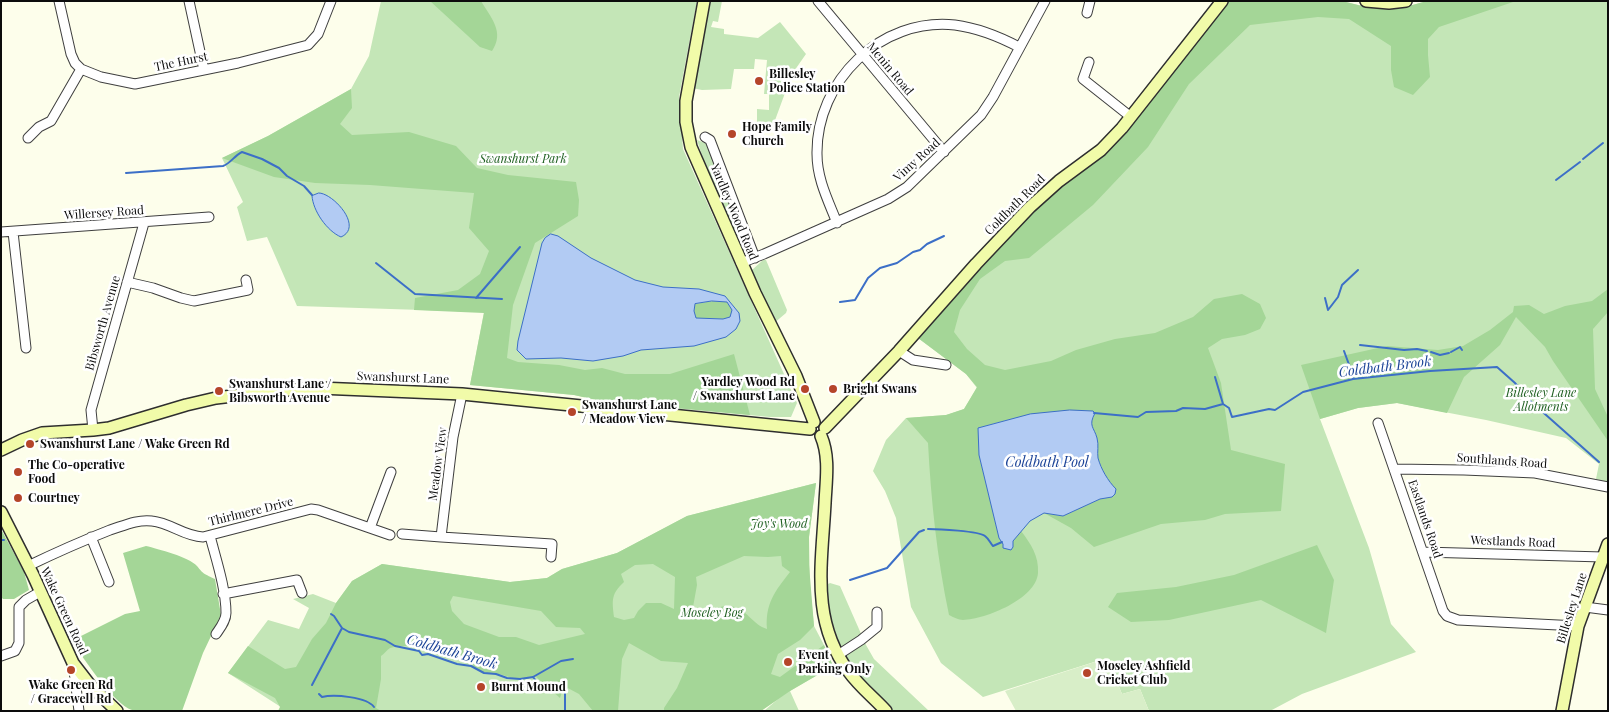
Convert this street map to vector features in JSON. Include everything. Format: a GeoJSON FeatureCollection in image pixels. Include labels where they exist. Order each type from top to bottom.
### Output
{"type":"FeatureCollection","features":[{"type":"Feature","properties":{"kind":"main road","name":"Yardley Wood Road"},"geometry":{"type":"LineString","coordinates":[[704,1],[686,101],[686,122],[691,148],[741,263],[796,376],[812,426]]}},
{"type":"Feature","properties":{"kind":"main road","name":"Coldbath Road"},"geometry":{"type":"LineString","coordinates":[[823,432],[1030,207],[1059,181],[1101,150],[1131,117],[1222,1]]}},
{"type":"Feature","properties":{"kind":"main road"},"geometry":{"type":"LineString","coordinates":[[1366,1],[1389,3],[1406,1]]}},
{"type":"Feature","properties":{"kind":"main road","name":"Swanshurst Lane"},"geometry":{"type":"LineString","coordinates":[[1,450],[42,433],[109,428],[216,398],[319,388],[462,394],[812,426]]}},
{"type":"Feature","properties":{"kind":"main road"},"geometry":{"type":"LineString","coordinates":[[812,426],[822,422],[825,447],[826,466],[821,576],[822,608],[828,636],[849,673],[886,711]]}},
{"type":"Feature","properties":{"kind":"main road","name":"Wake Green Road"},"geometry":{"type":"LineString","coordinates":[[1,512],[73,663],[90,685],[117,711]]}},
{"type":"Feature","properties":{"kind":"main road","name":"Billesley Lane"},"geometry":{"type":"LineString","coordinates":[[1562,711],[1578,626],[1608,544]]}},
{"type":"Feature","properties":{"kind":"street"},"geometry":{"type":"LineString","coordinates":[[28,138],[38,127],[51,121],[81,69],[71,54],[59,1]]}},
{"type":"Feature","properties":{"kind":"street"},"geometry":{"type":"LineString","coordinates":[[190,1],[204,70]]}},
{"type":"Feature","properties":{"kind":"street","name":"The Hurst"},"geometry":{"type":"LineString","coordinates":[[81,69],[101,77],[135,84],[275,54],[308,45],[318,34],[331,1]]}},
{"type":"Feature","properties":{"kind":"street","name":"Menin Road"},"geometry":{"type":"LineString","coordinates":[[818,1],[944,152]]}},
{"type":"Feature","properties":{"kind":"street","name":"Vimy Road"},"geometry":{"type":"LineString","coordinates":[[741,263],[888,199],[907,187],[981,115],[993,97],[1045,1]]}},
{"type":"Feature","properties":{"kind":"street"},"geometry":{"type":"LineString","coordinates":[[1087,13],[1090,1]]}},
{"type":"Feature","properties":{"kind":"street"},"geometry":{"type":"LineString","coordinates":[[837,222],[820,181],[816,154],[818,138],[824,107],[832,91],[843,74],[862,54],[898,33],[916,27],[933,25],[954,25],[974,28],[995,34],[1019,47]]}},
{"type":"Feature","properties":{"kind":"street"},"geometry":{"type":"LineString","coordinates":[[1089,62],[1083,79],[1131,117]]}},
{"type":"Feature","properties":{"kind":"street","name":"Yardley Wood Road"},"geometry":{"type":"LineString","coordinates":[[705,137],[710,140],[756,258]]}},
{"type":"Feature","properties":{"kind":"street","name":"Willersey Road"},"geometry":{"type":"LineString","coordinates":[[1,232],[209,217]]}},
{"type":"Feature","properties":{"kind":"street","name":"Bibsworth Avenue"},"geometry":{"type":"LineString","coordinates":[[93,430],[91,410],[144,223]]}},
{"type":"Feature","properties":{"kind":"street"},"geometry":{"type":"LineString","coordinates":[[13,232],[26,348]]}},
{"type":"Feature","properties":{"kind":"street"},"geometry":{"type":"LineString","coordinates":[[127,282],[194,301],[248,290],[246,280]]}},
{"type":"Feature","properties":{"kind":"street"},"geometry":{"type":"LineString","coordinates":[[899,351],[912,360],[946,365]]}},
{"type":"Feature","properties":{"kind":"street","name":"Meadow View"},"geometry":{"type":"LineString","coordinates":[[442,537],[453,437],[462,394]]}},
{"type":"Feature","properties":{"kind":"street","name":"Eastlands Road"},"geometry":{"type":"LineString","coordinates":[[1378,423],[1443,611],[1447,616],[1452,619],[1578,626]]}},
{"type":"Feature","properties":{"kind":"street","name":"Southlands Road"},"geometry":{"type":"LineString","coordinates":[[1394,469],[1535,473],[1608,487]]}},
{"type":"Feature","properties":{"kind":"street"},"geometry":{"type":"LineString","coordinates":[[370,528],[391,472]]}},
{"type":"Feature","properties":{"kind":"street","name":"Thirlmere Drive"},"geometry":{"type":"LineString","coordinates":[[28,566],[91,537],[131,523],[150,520],[164,523],[189,535],[210,536],[311,510],[318,510],[390,535]]}},
{"type":"Feature","properties":{"kind":"street"},"geometry":{"type":"LineString","coordinates":[[402,534],[552,544],[551,557]]}},
{"type":"Feature","properties":{"kind":"street"},"geometry":{"type":"LineString","coordinates":[[210,536],[226,614],[222,626],[216,634]]}},
{"type":"Feature","properties":{"kind":"street"},"geometry":{"type":"LineString","coordinates":[[91,537],[109,582]]}},
{"type":"Feature","properties":{"kind":"street","name":"Westlands Road"},"geometry":{"type":"LineString","coordinates":[[1423,552],[1603,557]]}},
{"type":"Feature","properties":{"kind":"street"},"geometry":{"type":"LineString","coordinates":[[223,594],[297,580],[302,593]]}},
{"type":"Feature","properties":{"kind":"street"},"geometry":{"type":"LineString","coordinates":[[1,656],[15,651],[19,643],[19,607],[26,600],[40,592]]}},
{"type":"Feature","properties":{"kind":"street"},"geometry":{"type":"LineString","coordinates":[[1585,607],[1608,610]]}},
{"type":"Feature","properties":{"kind":"street"},"geometry":{"type":"LineString","coordinates":[[838,655],[877,627],[877,612]]}},
{"type":"Feature","properties":{"kind":"street"},"geometry":{"type":"LineString","coordinates":[[73,663],[76,710]]}},
{"type":"Feature","properties":{"kind":"green space","name":"Swanshurst Park"},"geometry":{"type":"Polygon","coordinates":[[[381,1],[697,1],[679,97],[683,149],[797,403],[791,417],[770,417],[601,401],[574,395],[470,385],[484,312],[297,306],[267,237],[247,241],[237,207],[243,202],[222,158],[268,136],[351,89],[369,56],[381,1]]]}},
{"type":"Feature","properties":{"kind":"green space"},"geometry":{"type":"Polygon","coordinates":[[[430,1],[481,1],[497,31],[496,44],[492,51],[480,47],[430,1]]]}},
{"type":"Feature","properties":{"kind":"green space"},"geometry":{"type":"Polygon","coordinates":[[[709,1],[722,1],[718,22],[713,21],[711,27],[724,29],[724,34],[758,38],[780,22],[806,54],[792,74],[774,123],[757,130],[757,109],[769,110],[769,94],[764,94],[767,60],[755,59],[754,69],[734,69],[731,89],[702,90],[692,88],[709,1]]]}},
{"type":"Feature","properties":{"kind":"green space","name":"Billesley Lane Allotments"},"geometry":{"type":"Polygon","coordinates":[[[1229,1],[1342,1],[1362,6],[1398,9],[1427,1],[1608,1],[1608,482],[1596,479],[1599,464],[1566,438],[1486,420],[1397,403],[1358,408],[1320,419],[1369,548],[1391,624],[1416,652],[1302,694],[1270,711],[1149,711],[1140,689],[1122,694],[1107,658],[983,697],[941,663],[911,607],[896,518],[885,491],[873,471],[886,440],[906,418],[946,415],[964,409],[977,388],[966,374],[918,338],[1130,126],[1229,1]]]}},
{"type":"Feature","properties":{"kind":"green space"},"geometry":{"type":"Polygon","coordinates":[[[1229,1],[1342,1],[1362,6],[1398,9],[1427,1],[1516,1],[1439,27],[1428,39],[1430,77],[1413,95],[1394,87],[1391,70],[1391,46],[1349,19],[1318,17],[1250,25],[1189,84],[1148,147],[1093,205],[1029,258],[1005,261],[980,279],[960,310],[954,332],[967,349],[985,365],[1005,370],[1051,361],[1076,350],[1115,339],[1155,333],[1193,317],[1214,299],[1242,294],[1260,304],[1266,318],[1260,329],[1245,335],[1222,339],[1208,348],[1221,383],[1231,450],[1285,464],[1281,511],[1225,514],[1205,520],[1161,524],[1094,547],[1071,528],[1044,513],[1063,516],[1100,499],[1112,497],[1115,489],[1105,475],[1098,458],[1098,441],[1092,424],[1095,413],[1093,411],[1050,412],[1007,420],[979,428],[979,455],[999,538],[1003,544],[1013,547],[1013,541],[1021,531],[1034,550],[1038,573],[1029,591],[1008,606],[984,616],[960,620],[949,615],[941,572],[928,443],[906,418],[946,415],[964,409],[977,387],[966,374],[918,338],[982,264],[1049,195],[1130,126],[1229,1]]]}},
{"type":"Feature","properties":{"kind":"green space"},"geometry":{"type":"Polygon","coordinates":[[[351,89],[352,108],[340,124],[352,135],[409,132],[456,146],[477,168],[508,175],[576,182],[579,200],[578,216],[535,243],[513,305],[507,358],[518,362],[559,365],[585,370],[602,368],[625,374],[670,374],[734,354],[750,415],[601,401],[574,395],[470,385],[484,313],[414,310],[415,298],[458,290],[480,274],[489,251],[469,228],[474,193],[315,183],[274,177],[222,158],[268,136],[351,89]]]}},
{"type":"Feature","properties":{"kind":"green space"},"geometry":{"type":"Polygon","coordinates":[[[697,140],[705,143],[712,149],[749,253],[745,253],[740,247],[708,174],[697,140]]]}},
{"type":"Feature","properties":{"kind":"green space"},"geometry":{"type":"Polygon","coordinates":[[[763,260],[766,260],[787,310],[773,324],[752,277],[752,270],[763,260]]]}},
{"type":"Feature","properties":{"kind":"green space"},"geometry":{"type":"Polygon","coordinates":[[[1608,289],[1608,312],[1593,329],[1595,389],[1608,417],[1608,441],[1545,347],[1516,317],[1500,345],[1464,377],[1447,413],[1397,403],[1358,408],[1320,419],[1301,365],[1387,346],[1438,350],[1463,346],[1490,330],[1513,312],[1514,306],[1529,305],[1544,314],[1565,306],[1592,301],[1608,289]]]}},
{"type":"Feature","properties":{"kind":"green space"},"geometry":{"type":"Polygon","coordinates":[[[712,301],[727,302],[732,310],[730,317],[723,319],[696,318],[695,304],[712,301]]]}},
{"type":"Feature","properties":{"kind":"green space","name":"Moseley Bog"},"geometry":{"type":"Polygon","coordinates":[[[816,483],[809,537],[810,585],[814,626],[833,666],[790,691],[799,711],[764,711],[778,699],[761,711],[287,711],[228,673],[268,620],[299,629],[309,608],[293,599],[313,594],[336,603],[352,581],[382,564],[510,582],[547,578],[562,569],[617,553],[687,516],[816,483]]]}},
{"type":"Feature","properties":{"kind":"green space","name":"Moseley Bog"},"geometry":{"type":"Polygon","coordinates":[[[816,483],[809,537],[809,565],[814,626],[800,640],[778,654],[771,674],[780,677],[824,645],[833,666],[790,691],[761,711],[664,711],[688,663],[661,661],[629,643],[622,659],[618,711],[593,711],[579,694],[564,686],[560,698],[535,676],[519,679],[494,673],[485,673],[452,654],[415,646],[390,648],[381,656],[381,679],[376,708],[381,711],[278,711],[280,707],[275,698],[228,673],[248,646],[285,669],[296,667],[312,639],[326,623],[336,603],[352,581],[382,564],[510,582],[547,578],[562,569],[617,553],[687,516],[816,483]],[[744,556],[696,577],[697,585],[693,607],[704,611],[731,606],[741,610],[767,629],[769,605],[790,572],[782,566],[781,556],[744,556]],[[653,564],[635,565],[621,574],[624,582],[613,598],[614,617],[624,620],[634,618],[646,603],[661,603],[674,609],[675,577],[653,564]],[[453,596],[450,602],[452,611],[464,624],[499,637],[516,637],[539,645],[585,634],[580,628],[556,627],[541,611],[453,596]]]}},
{"type":"Feature","properties":{"kind":"green space"},"geometry":{"type":"Polygon","coordinates":[[[1,529],[24,572],[29,590],[14,599],[3,599],[1,597],[1,529]]]}},
{"type":"Feature","properties":{"kind":"green space"},"geometry":{"type":"Polygon","coordinates":[[[1317,545],[1334,580],[1326,633],[1261,600],[1169,620],[1131,622],[1108,607],[1117,593],[1176,587],[1234,575],[1317,545]]]}},
{"type":"Feature","properties":{"kind":"green space"},"geometry":{"type":"Polygon","coordinates":[[[146,546],[187,560],[215,579],[221,615],[203,653],[182,711],[137,711],[124,706],[108,690],[71,641],[125,614],[140,611],[123,553],[146,546]]]}},
{"type":"Feature","properties":{"kind":"green space"},"geometry":{"type":"Polygon","coordinates":[[[830,583],[840,586],[874,659],[929,711],[893,711],[855,672],[832,634],[826,585],[830,583]]]}},
{"type":"Feature","properties":{"kind":"green space","name":"Moseley Ashfield Cricket Club"},"geometry":{"type":"Polygon","coordinates":[[[1107,658],[1122,694],[1140,689],[1149,711],[1016,711],[1005,691],[1107,658]]]}},
{"type":"Feature","properties":{"kind":"water"},"geometry":{"type":"Polygon","coordinates":[[[319,193],[332,198],[344,211],[348,219],[349,226],[347,232],[341,237],[326,225],[315,208],[312,196],[319,193]]]}},
{"type":"Feature","properties":{"kind":"water"},"geometry":{"type":"Polygon","coordinates":[[[551,234],[558,236],[591,258],[635,280],[663,287],[699,289],[725,296],[739,313],[740,321],[736,329],[726,337],[694,346],[641,350],[623,356],[593,361],[561,358],[526,359],[517,350],[518,341],[542,243],[551,234]],[[712,301],[695,304],[696,318],[723,319],[730,317],[732,310],[727,302],[712,301]]]}},
{"type":"Feature","properties":{"kind":"water","name":"Coldbath Pool"},"geometry":{"type":"Polygon","coordinates":[[[1070,410],[1093,411],[1095,413],[1092,424],[1098,441],[1098,458],[1105,475],[1116,489],[1115,494],[1112,497],[1100,499],[1063,516],[1044,513],[1030,521],[1013,541],[1011,550],[1003,548],[979,455],[978,428],[1030,414],[1070,410]]]}},
{"type":"Feature","properties":{"kind":"waterway"},"geometry":{"type":"LineString","coordinates":[[1583,159],[1603,143]]}},
{"type":"Feature","properties":{"kind":"waterway"},"geometry":{"type":"LineString","coordinates":[[126,173],[223,166],[242,152],[262,159],[279,168],[287,176],[304,186],[312,195]]}},
{"type":"Feature","properties":{"kind":"waterway"},"geometry":{"type":"LineString","coordinates":[[1556,180],[1580,162]]}},
{"type":"Feature","properties":{"kind":"waterway"},"geometry":{"type":"LineString","coordinates":[[840,302],[855,300],[868,278],[880,268],[897,263],[913,252],[944,236]]}},
{"type":"Feature","properties":{"kind":"waterway"},"geometry":{"type":"LineString","coordinates":[[476,298],[520,247]]}},
{"type":"Feature","properties":{"kind":"waterway"},"geometry":{"type":"LineString","coordinates":[[376,263],[415,294],[502,299]]}},
{"type":"Feature","properties":{"kind":"waterway"},"geometry":{"type":"LineString","coordinates":[[1328,310],[1338,297],[1342,285],[1358,270]]}},
{"type":"Feature","properties":{"kind":"waterway"},"geometry":{"type":"LineString","coordinates":[[1325,298],[1328,310]]}},
{"type":"Feature","properties":{"kind":"waterway"},"geometry":{"type":"LineString","coordinates":[[1360,345],[1427,351]]}},
{"type":"Feature","properties":{"kind":"waterway"},"geometry":{"type":"LineString","coordinates":[[1451,352],[1460,347],[1462,350]]}},
{"type":"Feature","properties":{"kind":"waterway"},"geometry":{"type":"LineString","coordinates":[[1344,351],[1353,379]]}},
{"type":"Feature","properties":{"kind":"waterway"},"geometry":{"type":"LineString","coordinates":[[1431,352],[1440,355],[1449,353]]}},
{"type":"Feature","properties":{"kind":"waterway","name":"Coldbath Brook"},"geometry":{"type":"LineString","coordinates":[[1094,413],[1138,417],[1146,412],[1176,411],[1183,408],[1205,409],[1223,404],[1229,408],[1232,417],[1269,409],[1275,410],[1303,392],[1353,379],[1430,371],[1497,367],[1515,383],[1528,399],[1599,462]]}},
{"type":"Feature","properties":{"kind":"waterway"},"geometry":{"type":"LineString","coordinates":[[1215,377],[1223,404]]}},
{"type":"Feature","properties":{"kind":"waterway","name":"Coldbath Brook"},"geometry":{"type":"LineString","coordinates":[[928,529],[981,534],[993,546],[1002,542]]}},
{"type":"Feature","properties":{"kind":"waterway","name":"Coldbath Brook"},"geometry":{"type":"LineString","coordinates":[[850,580],[887,568],[919,532],[924,530]]}},
{"type":"Feature","properties":{"kind":"waterway","name":"Coldbath Brook"},"geometry":{"type":"LineString","coordinates":[[331,614],[342,628],[349,632],[385,640],[395,646],[419,651],[422,655],[428,654],[457,664],[471,666],[484,673],[496,674],[507,678],[533,677],[561,661],[573,659]]}},
{"type":"Feature","properties":{"kind":"waterway"},"geometry":{"type":"LineString","coordinates":[[312,685],[342,628]]}},
{"type":"Feature","properties":{"kind":"waterway"},"geometry":{"type":"LineString","coordinates":[[533,677],[537,682],[565,691],[565,711]]}},
{"type":"Feature","properties":{"kind":"waterway"},"geometry":{"type":"LineString","coordinates":[[319,694],[322,697],[342,696],[358,699],[374,707]]}},
{"type":"Feature","properties":{"kind":"place","name":"Billesley Police Station"},"geometry":{"type":"Point","coordinates":[759,81]}},
{"type":"Feature","properties":{"kind":"place","name":"Hope Family Church"},"geometry":{"type":"Point","coordinates":[732,134]}},
{"type":"Feature","properties":{"kind":"place","name":"Yardley Wood Rd / Swanshurst Lane"},"geometry":{"type":"Point","coordinates":[805,389]}},
{"type":"Feature","properties":{"kind":"place","name":"Bright Swans"},"geometry":{"type":"Point","coordinates":[833,389]}},
{"type":"Feature","properties":{"kind":"place","name":"Swanshurst Lane / Bibsworth Avenue"},"geometry":{"type":"Point","coordinates":[219,391]}},
{"type":"Feature","properties":{"kind":"place","name":"Swanshurst Lane / Meadow View"},"geometry":{"type":"Point","coordinates":[572,412]}},
{"type":"Feature","properties":{"kind":"place","name":"Swanshurst Lane / Wake Green Rd"},"geometry":{"type":"Point","coordinates":[30,444]}},
{"type":"Feature","properties":{"kind":"place","name":"The Co-operative Food"},"geometry":{"type":"Point","coordinates":[18,472]}},
{"type":"Feature","properties":{"kind":"place","name":"Courtney"},"geometry":{"type":"Point","coordinates":[18,498]}},
{"type":"Feature","properties":{"kind":"place","name":"Event Parking Only"},"geometry":{"type":"Point","coordinates":[788,662]}},
{"type":"Feature","properties":{"kind":"place","name":"Wake Green Rd / Gracewell Rd"},"geometry":{"type":"Point","coordinates":[71,670]}},
{"type":"Feature","properties":{"kind":"place","name":"Moseley Ashfield Cricket Club"},"geometry":{"type":"Point","coordinates":[1087,673]}},
{"type":"Feature","properties":{"kind":"place","name":"Burnt Mound"},"geometry":{"type":"Point","coordinates":[481,687]}},
{"type":"Feature","properties":{"kind":"park label","name":"Joy's Wood"},"geometry":{"type":"Point","coordinates":[779,524]}}]}
